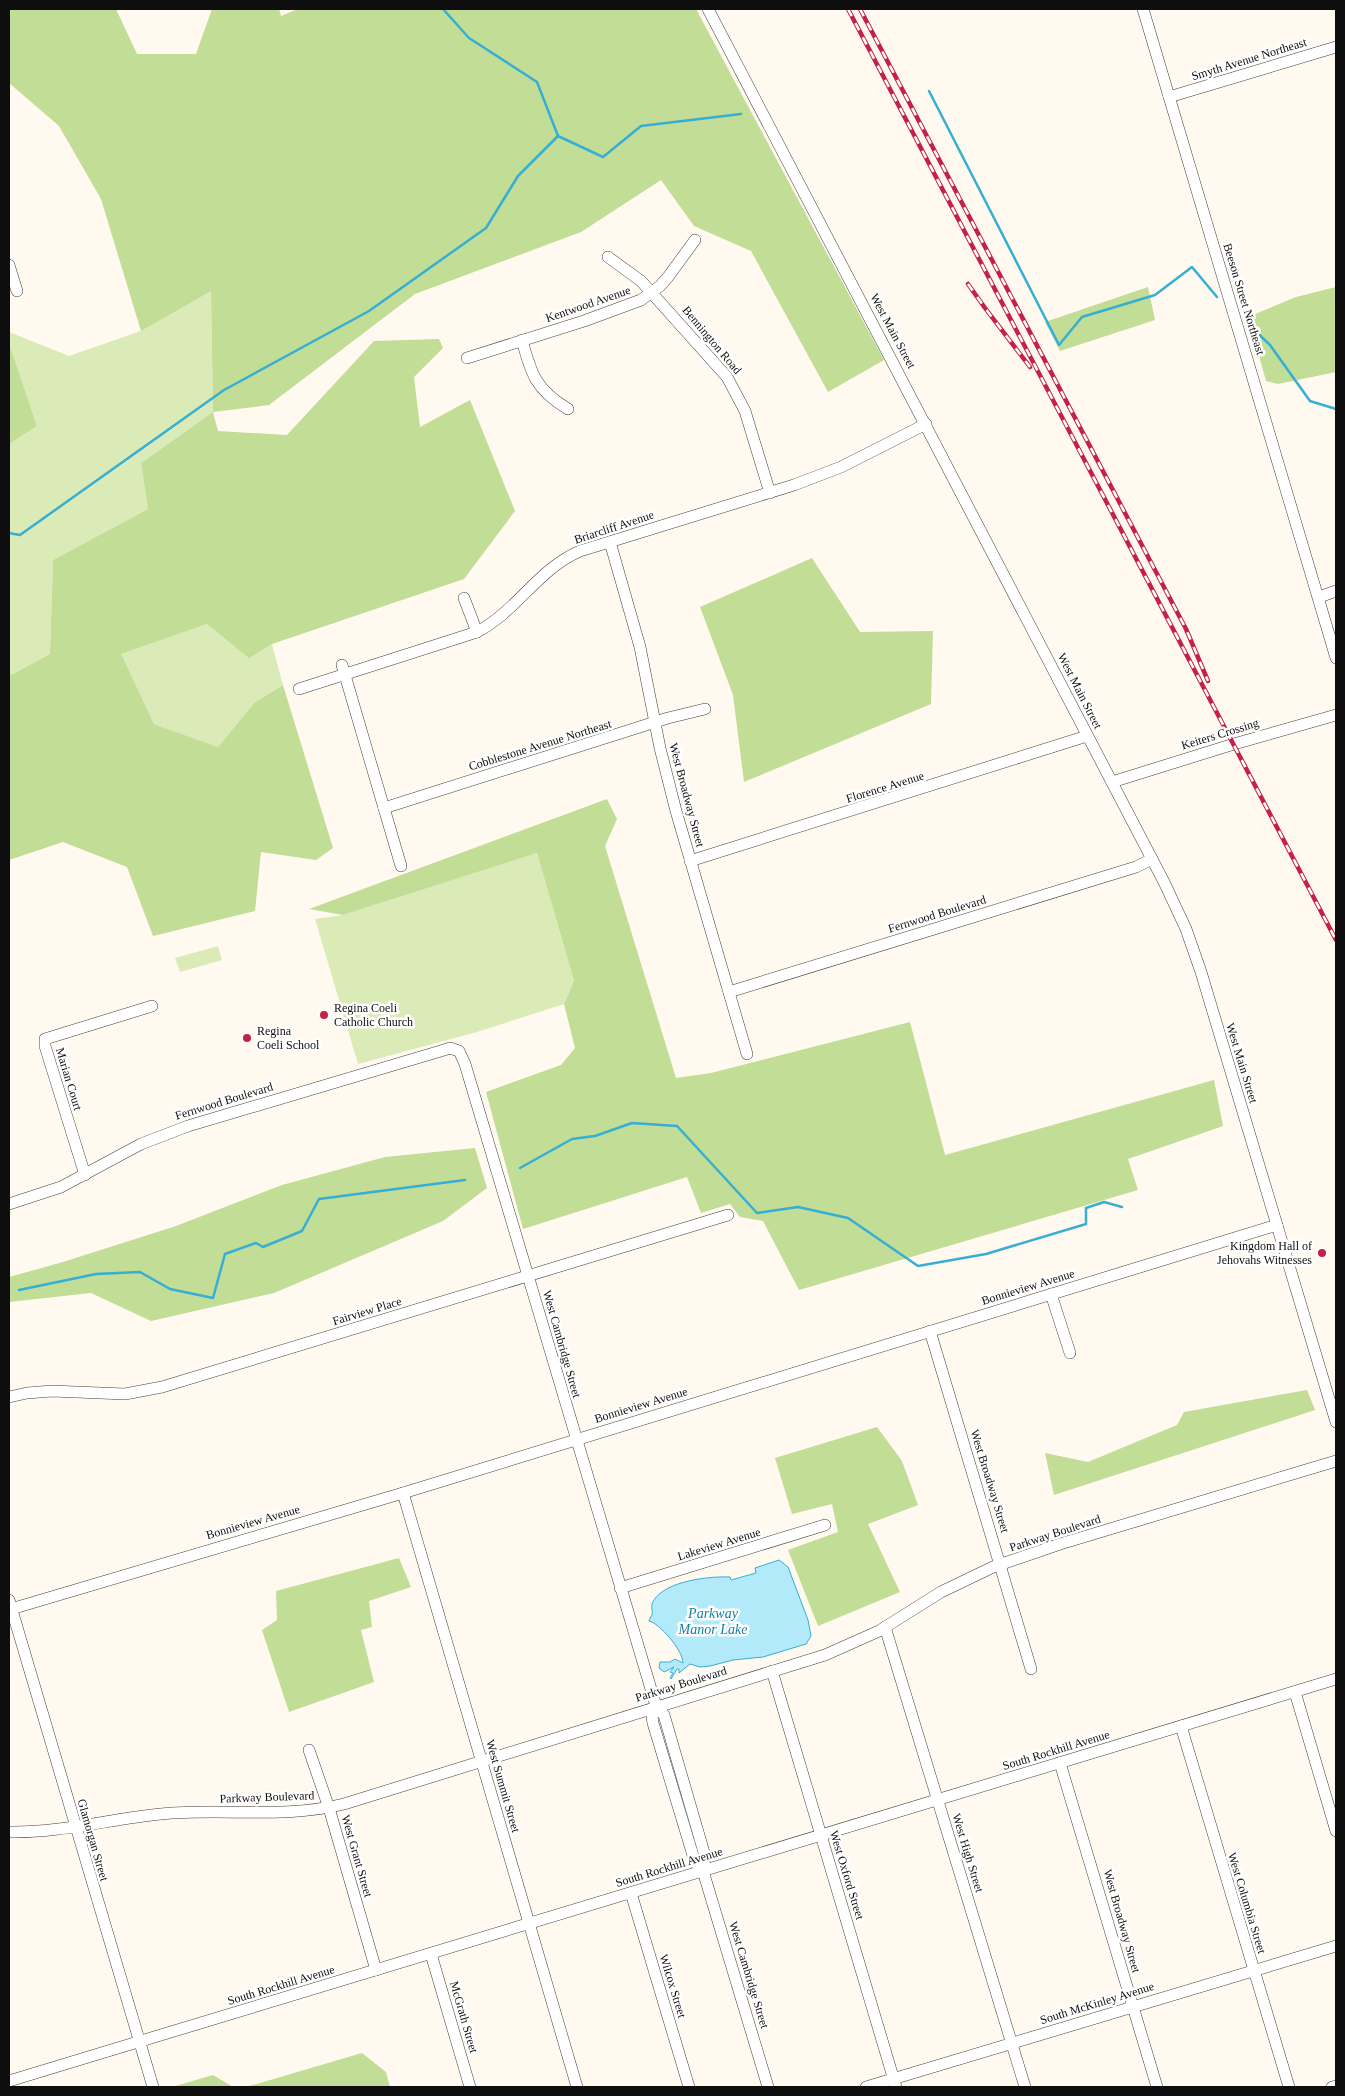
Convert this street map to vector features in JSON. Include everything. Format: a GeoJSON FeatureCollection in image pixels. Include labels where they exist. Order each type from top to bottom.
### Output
{"type":"FeatureCollection","features":[{"type":"Feature","properties":{"kind":"street","name":"West Main Street"},"geometry":{"type":"LineString","coordinates":[[708,9],[926,424],[1177,909],[1192,946],[1336,1422]]}},
{"type":"Feature","properties":{"kind":"street","name":"Beeson Street Northeast"},"geometry":{"type":"LineString","coordinates":[[1143,9],[1336,658]]}},
{"type":"Feature","properties":{"kind":"street","name":"Smyth Avenue Northeast"},"geometry":{"type":"LineString","coordinates":[[1169,97],[1336,47]]}},
{"type":"Feature","properties":{"kind":"street","name":"Kentwood Avenue"},"geometry":{"type":"LineString","coordinates":[[466,358],[626,307],[652,292],[668,277],[695,240]]}},
{"type":"Feature","properties":{"kind":"street","name":"Bennington Road"},"geometry":{"type":"LineString","coordinates":[[608,257],[631,273],[652,292],[710,356],[733,386],[752,429],[770,493]]}},
{"type":"Feature","properties":{"kind":"street"},"geometry":{"type":"LineString","coordinates":[[9,265],[17,291]]}},
{"type":"Feature","properties":{"kind":"street"},"geometry":{"type":"LineString","coordinates":[[522,340],[530,370],[538,384],[555,402],[568,409]]}},
{"type":"Feature","properties":{"kind":"street","name":"Briarcliff Avenue"},"geometry":{"type":"LineString","coordinates":[[299,690],[344,670],[477,632],[492,624],[507,612],[558,563],[580,551],[770,493],[841,467],[926,424]]}},
{"type":"Feature","properties":{"kind":"street","name":"West Broadway Street"},"geometry":{"type":"LineString","coordinates":[[610,542],[640,647],[664,765],[690,861],[747,1054]]}},
{"type":"Feature","properties":{"kind":"street"},"geometry":{"type":"LineString","coordinates":[[1318,597],[1336,591]]}},
{"type":"Feature","properties":{"kind":"street"},"geometry":{"type":"LineString","coordinates":[[464,598],[477,632]]}},
{"type":"Feature","properties":{"kind":"street"},"geometry":{"type":"LineString","coordinates":[[344,670],[401,866]]}},
{"type":"Feature","properties":{"kind":"street","name":"Cobblestone Avenue Northeast"},"geometry":{"type":"LineString","coordinates":[[384,808],[705,709]]}},
{"type":"Feature","properties":{"kind":"street","name":"Keiters Crossing"},"geometry":{"type":"LineString","coordinates":[[1112,782],[1336,715]]}},
{"type":"Feature","properties":{"kind":"street","name":"Florence Avenue"},"geometry":{"type":"LineString","coordinates":[[690,861],[1088,736]]}},
{"type":"Feature","properties":{"kind":"street","name":"Fernwood Boulevard"},"geometry":{"type":"LineString","coordinates":[[729,992],[1136,867],[1152,859]]}},
{"type":"Feature","properties":{"kind":"street","name":"Marian Court"},"geometry":{"type":"LineString","coordinates":[[85,1175],[45,1046],[45,1039],[152,1006]]}},
{"type":"Feature","properties":{"kind":"street","name":"Fernwood Boulevard"},"geometry":{"type":"LineString","coordinates":[[9,1204],[51,1191],[85,1175],[141,1144],[188,1126],[444,1050],[457,1050]]}},
{"type":"Feature","properties":{"kind":"street","name":"West Cambridge Street"},"geometry":{"type":"LineString","coordinates":[[457,1050],[462,1054],[575,1440],[656,1706],[664,1715],[705,1856],[703,1871],[768,2087]]}},
{"type":"Feature","properties":{"kind":"street","name":"Fairview Place"},"geometry":{"type":"LineString","coordinates":[[9,1397],[52,1391],[112,1394],[144,1391],[728,1216]]}},
{"type":"Feature","properties":{"kind":"street","name":"Bonnieview Avenue"},"geometry":{"type":"LineString","coordinates":[[10,1604],[403,1492],[1277,1225]]}},
{"type":"Feature","properties":{"kind":"street"},"geometry":{"type":"LineString","coordinates":[[1051,1294],[1070,1353]]}},
{"type":"Feature","properties":{"kind":"street","name":"West Broadway Street"},"geometry":{"type":"LineString","coordinates":[[930,1331],[1031,1669]]}},
{"type":"Feature","properties":{"kind":"street","name":"Parkway Boulevard"},"geometry":{"type":"LineString","coordinates":[[9,1832],[75,1827],[108,1820],[170,1813],[273,1813],[329,1808],[482,1763],[849,1646],[885,1628],[958,1583],[1001,1564],[1060,1544],[1336,1461]]}},
{"type":"Feature","properties":{"kind":"street","name":"West Summit Street"},"geometry":{"type":"LineString","coordinates":[[403,1492],[577,2087]]}},
{"type":"Feature","properties":{"kind":"street","name":"Lakeview Avenue"},"geometry":{"type":"LineString","coordinates":[[620,1588],[825,1525]]}},
{"type":"Feature","properties":{"kind":"street","name":"Glamorgan Street"},"geometry":{"type":"LineString","coordinates":[[10,1604],[153,2087]]}},
{"type":"Feature","properties":{"kind":"street","name":"West High Street"},"geometry":{"type":"LineString","coordinates":[[885,1628],[1024,2087]]}},
{"type":"Feature","properties":{"kind":"street","name":"West Oxford Street"},"geometry":{"type":"LineString","coordinates":[[772,1671],[894,2083]]}},
{"type":"Feature","properties":{"kind":"street","name":"South Rockhill Avenue"},"geometry":{"type":"LineString","coordinates":[[9,2081],[1336,1679]]}},
{"type":"Feature","properties":{"kind":"street"},"geometry":{"type":"LineString","coordinates":[[1295,1692],[1336,1831]]}},
{"type":"Feature","properties":{"kind":"street","name":"West Columbia Street"},"geometry":{"type":"LineString","coordinates":[[1180,1726],[1289,2087]]}},
{"type":"Feature","properties":{"kind":"street","name":"West Grant Street"},"geometry":{"type":"LineString","coordinates":[[309,1750],[329,1808],[376,1970]]}},
{"type":"Feature","properties":{"kind":"street","name":"West Broadway Street"},"geometry":{"type":"LineString","coordinates":[[1060,1763],[1157,2087]]}},
{"type":"Feature","properties":{"kind":"street","name":"Wilcox Street"},"geometry":{"type":"LineString","coordinates":[[631,1893],[689,2087]]}},
{"type":"Feature","properties":{"kind":"street","name":"South McKinley Avenue"},"geometry":{"type":"LineString","coordinates":[[866,2087],[894,2083],[1011,2043],[1336,1946]]}},
{"type":"Feature","properties":{"kind":"street","name":"McGrath Street"},"geometry":{"type":"LineString","coordinates":[[431,1954],[470,2087]]}},
{"type":"Feature","properties":{"kind":"street"},"geometry":{"type":"LineString","coordinates":[[1332,2087],[1336,2086]]}},
{"type":"Feature","properties":{"kind":"green space"},"geometry":{"type":"Polygon","coordinates":[[[9,9],[116,9],[137,54],[196,54],[212,9],[279,9],[281,16],[298,9],[696,9],[884,360],[828,392],[751,251],[694,226],[661,180],[581,232],[415,294],[269,405],[213,412],[211,291],[141,331],[101,199],[59,126],[9,83],[9,9]]]}},
{"type":"Feature","properties":{"kind":"green space"},"geometry":{"type":"Polygon","coordinates":[[[1148,287],[1155,320],[1060,351],[1045,322],[1148,287]]]}},
{"type":"Feature","properties":{"kind":"green space"},"geometry":{"type":"Polygon","coordinates":[[[1336,287],[1336,372],[1278,384],[1266,381],[1248,317],[1296,297],[1336,287]]]}},
{"type":"Feature","properties":{"kind":"green space"},"geometry":{"type":"Polygon","coordinates":[[[211,290],[213,412],[141,463],[148,509],[53,560],[50,654],[9,676],[9,444],[37,426],[9,343],[9,332],[69,356],[141,331],[211,290]]]}},
{"type":"Feature","properties":{"kind":"green space"},"geometry":{"type":"Polygon","coordinates":[[[439,339],[443,348],[414,377],[420,427],[470,400],[515,511],[464,579],[272,644],[249,658],[207,624],[121,654],[154,724],[218,747],[254,703],[283,685],[333,848],[316,860],[261,852],[255,911],[153,936],[127,867],[63,842],[9,860],[9,676],[50,654],[53,560],[148,509],[141,463],[213,412],[218,431],[287,435],[374,341],[439,339]]]}},
{"type":"Feature","properties":{"kind":"green space"},"geometry":{"type":"Polygon","coordinates":[[[9,343],[37,426],[9,444],[9,343]]]}},
{"type":"Feature","properties":{"kind":"green space"},"geometry":{"type":"Polygon","coordinates":[[[812,558],[860,632],[933,631],[931,704],[744,782],[733,695],[700,607],[812,558]]]}},
{"type":"Feature","properties":{"kind":"green space"},"geometry":{"type":"Polygon","coordinates":[[[207,624],[249,657],[272,644],[283,685],[254,703],[218,747],[154,724],[120,654],[207,624]]]}},
{"type":"Feature","properties":{"kind":"green space"},"geometry":{"type":"Polygon","coordinates":[[[607,799],[617,819],[605,846],[676,1078],[711,1073],[910,1022],[945,1155],[1214,1080],[1223,1126],[1128,1159],[1138,1190],[799,1290],[763,1221],[740,1217],[730,1204],[701,1213],[687,1177],[523,1229],[486,1092],[561,1065],[575,1048],[564,1004],[574,981],[537,853],[343,915],[309,909],[607,799]]]}},
{"type":"Feature","properties":{"kind":"green space"},"geometry":{"type":"Polygon","coordinates":[[[537,853],[574,981],[564,1004],[477,1032],[358,1064],[315,919],[343,915],[537,853]]]}},
{"type":"Feature","properties":{"kind":"green space"},"geometry":{"type":"Polygon","coordinates":[[[218,946],[222,960],[180,972],[175,958],[218,946]]]}},
{"type":"Feature","properties":{"kind":"green space"},"geometry":{"type":"Polygon","coordinates":[[[475,1148],[487,1188],[443,1221],[274,1293],[151,1321],[91,1293],[9,1302],[9,1277],[176,1226],[282,1185],[385,1157],[475,1148]]]}},
{"type":"Feature","properties":{"kind":"green space"},"geometry":{"type":"Polygon","coordinates":[[[1307,1390],[1315,1410],[1054,1495],[1045,1453],[1088,1462],[1177,1425],[1184,1412],[1307,1390]]]}},
{"type":"Feature","properties":{"kind":"green space"},"geometry":{"type":"Polygon","coordinates":[[[877,1427],[902,1461],[918,1505],[868,1524],[900,1592],[818,1626],[788,1550],[838,1532],[832,1504],[792,1514],[775,1458],[877,1427]]]}},
{"type":"Feature","properties":{"kind":"green space"},"geometry":{"type":"Polygon","coordinates":[[[399,1558],[411,1587],[369,1601],[372,1627],[361,1630],[374,1682],[289,1712],[262,1630],[277,1620],[276,1591],[399,1558]]]}},
{"type":"Feature","properties":{"kind":"green space"},"geometry":{"type":"Polygon","coordinates":[[[362,2053],[386,2072],[390,2087],[246,2087],[362,2053]]]}},
{"type":"Feature","properties":{"kind":"green space"},"geometry":{"type":"Polygon","coordinates":[[[213,2075],[233,2087],[172,2087],[213,2075]]]}},
{"type":"Feature","properties":{"kind":"water","name":"Parkway Manor Lake"},"geometry":{"type":"Polygon","coordinates":[[[779,1560],[788,1567],[808,1620],[811,1636],[806,1644],[763,1657],[733,1660],[700,1667],[690,1664],[679,1673],[679,1669],[677,1669],[671,1679],[673,1673],[670,1672],[674,1667],[664,1672],[659,1668],[660,1662],[670,1662],[675,1659],[683,1663],[679,1651],[670,1638],[659,1627],[649,1621],[652,1615],[653,1602],[660,1594],[668,1588],[689,1581],[721,1577],[730,1577],[731,1580],[756,1573],[755,1568],[779,1560]]]}},
{"type":"Feature","properties":{"kind":"waterway"},"geometry":{"type":"LineString","coordinates":[[443,9],[469,38],[537,82],[558,136],[603,157],[641,126],[741,114]]}},
{"type":"Feature","properties":{"kind":"waterway"},"geometry":{"type":"LineString","coordinates":[[929,91],[1059,345],[1082,317],[1155,295],[1192,267],[1217,297]]}},
{"type":"Feature","properties":{"kind":"waterway"},"geometry":{"type":"LineString","coordinates":[[9,533],[20,535],[224,390],[369,311],[486,228],[518,176],[558,136]]}},
{"type":"Feature","properties":{"kind":"waterway"},"geometry":{"type":"LineString","coordinates":[[1248,324],[1270,345],[1310,401],[1336,409]]}},
{"type":"Feature","properties":{"kind":"waterway"},"geometry":{"type":"LineString","coordinates":[[520,1168],[572,1139],[595,1136],[632,1123],[677,1126],[757,1213],[798,1207],[848,1218],[918,1266],[986,1254],[1086,1224],[1086,1208],[1104,1202],[1122,1207]]}},
{"type":"Feature","properties":{"kind":"waterway"},"geometry":{"type":"LineString","coordinates":[[19,1290],[96,1274],[140,1272],[170,1289],[213,1298],[225,1254],[256,1243],[263,1247],[302,1231],[319,1199],[465,1180]]}},
{"type":"Feature","properties":{"kind":"railway"},"geometry":{"type":"LineString","coordinates":[[848,9],[1336,940]]}},
{"type":"Feature","properties":{"kind":"railway"},"geometry":{"type":"LineString","coordinates":[[860,9],[1186,629],[1208,681]]}},
{"type":"Feature","properties":{"kind":"railway"},"geometry":{"type":"LineString","coordinates":[[968,284],[1030,367]]}},
{"type":"Feature","properties":{"kind":"place","name":"Regina Coeli Catholic Church"},"geometry":{"type":"Point","coordinates":[324,1015]}},
{"type":"Feature","properties":{"kind":"place","name":"Regina Coeli School"},"geometry":{"type":"Point","coordinates":[247,1038]}},
{"type":"Feature","properties":{"kind":"place","name":"Kingdom Hall of Jehovahs Witnesses"},"geometry":{"type":"Point","coordinates":[1322,1253]}}]}
